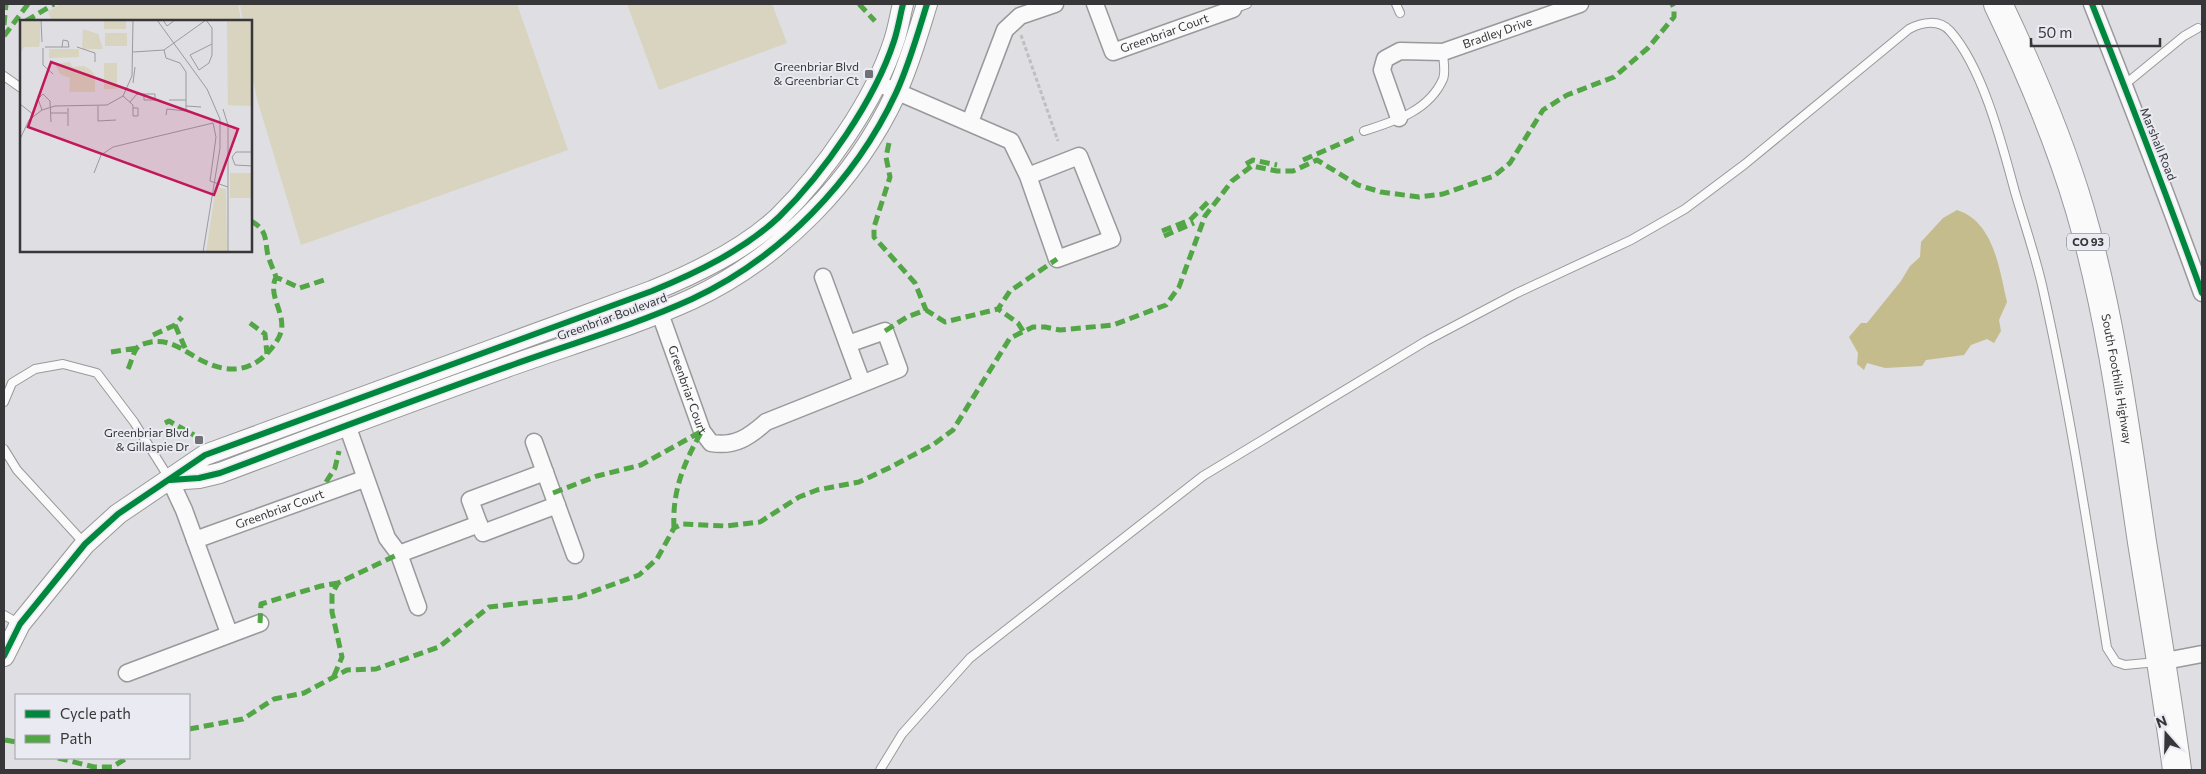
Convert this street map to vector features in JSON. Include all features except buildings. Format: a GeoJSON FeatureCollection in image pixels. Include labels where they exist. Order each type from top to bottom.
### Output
{"type":"FeatureCollection","features":[{"type":"Feature","properties":{"kind":"highway","name":"South Foothills Highway"},"geometry":{"type":"LineString","coordinates":[[1998,4],[2052,126],[2081,212],[2107,328],[2177,770]]}},
{"type":"Feature","properties":{"kind":"street","name":"Greenbriar Boulevard"},"geometry":{"type":"LineString","coordinates":[[4,656],[12,619],[85,544],[118,514],[205,455],[652,291],[680,280],[745,243],[779,217],[822,167],[851,127],[877,82],[894,40],[903,4]]}},
{"type":"Feature","properties":{"kind":"street","name":"Greenbriar Boulevard"},"geometry":{"type":"LineString","coordinates":[[170,480],[199,478],[220,473],[660,313],[726,281],[764,256],[798,227],[841,181],[871,140],[897,92],[927,4]]}},
{"type":"Feature","properties":{"kind":"street"},"geometry":{"type":"LineString","coordinates":[[970,122],[1005,30],[1020,16],[1055,4]]}},
{"type":"Feature","properties":{"kind":"street","name":"Greenbriar Court"},"geometry":{"type":"LineString","coordinates":[[1095,4],[1113,52],[1237,5]]}},
{"type":"Feature","properties":{"kind":"street","name":"Bradley Drive"},"geometry":{"type":"LineString","coordinates":[[1399,118],[1382,70],[1385,59],[1400,51],[1442,52],[1580,4]]}},
{"type":"Feature","properties":{"kind":"street","name":"Marshall Road"},"geometry":{"type":"LineString","coordinates":[[2092,4],[2123,86],[2150,148],[2202,293]]}},
{"type":"Feature","properties":{"kind":"street"},"geometry":{"type":"LineString","coordinates":[[877,82],[1011,142],[1028,176],[1058,260],[1112,239],[1079,156],[1028,176]]}},
{"type":"Feature","properties":{"kind":"street"},"geometry":{"type":"LineString","coordinates":[[823,277],[862,383]]}},
{"type":"Feature","properties":{"kind":"street","name":"Greenbriar Court"},"geometry":{"type":"LineString","coordinates":[[652,291],[702,431],[711,443],[726,446],[750,437],[766,422],[899,369],[885,331],[848,344]]}},
{"type":"Feature","properties":{"kind":"street"},"geometry":{"type":"LineString","coordinates":[[348,425],[364,479],[387,538],[398,554],[418,607]]}},
{"type":"Feature","properties":{"kind":"street"},"geometry":{"type":"LineString","coordinates":[[534,442],[575,555]]}},
{"type":"Feature","properties":{"kind":"street"},"geometry":{"type":"LineString","coordinates":[[545,472],[470,500],[482,534],[557,506]]}},
{"type":"Feature","properties":{"kind":"street","name":"Greenbriar Court"},"geometry":{"type":"LineString","coordinates":[[195,540],[364,479]]}},
{"type":"Feature","properties":{"kind":"street"},"geometry":{"type":"LineString","coordinates":[[170,480],[195,540],[229,633]]}},
{"type":"Feature","properties":{"kind":"street"},"geometry":{"type":"LineString","coordinates":[[398,554],[479,524]]}},
{"type":"Feature","properties":{"kind":"street"},"geometry":{"type":"LineString","coordinates":[[127,673],[229,633],[260,623]]}},
{"type":"Feature","properties":{"kind":"street"},"geometry":{"type":"LineString","coordinates":[[2160,662],[2202,654]]}},
{"type":"Feature","properties":{"kind":"lane"},"geometry":{"type":"LineString","coordinates":[[1396,4],[1400,13]]}},
{"type":"Feature","properties":{"kind":"lane"},"geometry":{"type":"LineString","coordinates":[[880,770],[902,734],[970,658],[1203,476],[1426,341],[1517,294],[1631,240],[1685,209],[1745,164],[1909,29],[1921,22],[1934,22],[1949,30],[1976,70],[2006,159],[2044,292],[2081,485],[2107,648],[2116,662],[2125,665],[2160,662]]}},
{"type":"Feature","properties":{"kind":"lane"},"geometry":{"type":"LineString","coordinates":[[2123,86],[2184,36],[2198,28]]}},
{"type":"Feature","properties":{"kind":"lane"},"geometry":{"type":"LineString","coordinates":[[1364,131],[1399,118],[1424,105],[1444,78],[1442,52]]}},
{"type":"Feature","properties":{"kind":"lane"},"geometry":{"type":"LineString","coordinates":[[4,76],[20,87]]}},
{"type":"Feature","properties":{"kind":"lane"},"geometry":{"type":"LineString","coordinates":[[4,402],[12,383],[35,369],[63,364],[97,373],[134,422],[170,480]]}},
{"type":"Feature","properties":{"kind":"lane"},"geometry":{"type":"LineString","coordinates":[[4,449],[16,470],[85,544]]}},
{"type":"Feature","properties":{"kind":"path"},"geometry":{"type":"LineString","coordinates":[[1019,30],[1058,141]]}},
{"type":"Feature","properties":{"kind":"shaded area"},"geometry":{"type":"Polygon","coordinates":[[[60,4],[238,4],[241,20],[52,20],[48,12],[60,4]]]}},
{"type":"Feature","properties":{"kind":"shaded area"},"geometry":{"type":"Polygon","coordinates":[[[240,4],[517,4],[568,150],[301,245],[257,99],[252,72],[252,20],[243,20],[240,4]]]}},
{"type":"Feature","properties":{"kind":"shaded area"},"geometry":{"type":"Polygon","coordinates":[[[627,4],[772,4],[787,43],[659,90],[627,4]]]}},
{"type":"Feature","properties":{"kind":"shaded area"},"geometry":{"type":"Polygon","coordinates":[[[1957,210],[1969,216],[1979,225],[1987,235],[1993,248],[2007,302],[1999,320],[2001,331],[1994,343],[1987,339],[1971,345],[1964,355],[1926,360],[1922,366],[1885,368],[1867,363],[1864,370],[1857,364],[1858,353],[1849,337],[1861,323],[1867,323],[1901,281],[1910,266],[1920,257],[1921,242],[1943,218],[1957,210]]]}},
{"type":"Feature","properties":{"kind":"marked path"},"geometry":{"type":"LineString","coordinates":[[4,25],[6,4]]}},
{"type":"Feature","properties":{"kind":"marked path"},"geometry":{"type":"LineString","coordinates":[[4,36],[28,4]]}},
{"type":"Feature","properties":{"kind":"marked path"},"geometry":{"type":"LineString","coordinates":[[28,20],[54,4]]}},
{"type":"Feature","properties":{"kind":"marked path"},"geometry":{"type":"LineString","coordinates":[[859,4],[875,21]]}},
{"type":"Feature","properties":{"kind":"marked path"},"geometry":{"type":"LineString","coordinates":[[190,729],[243,719],[274,699],[304,693],[347,670],[376,669],[439,647],[489,607],[578,597],[639,575],[657,559],[674,528],[682,524],[726,526],[760,522],[799,497],[817,490],[859,482],[889,468],[934,444],[953,430],[1010,338],[1033,327],[1060,330],[1113,325],[1166,305],[1179,287],[1205,216],[1232,181],[1252,166],[1277,171],[1293,171],[1317,160],[1358,185],[1381,192],[1419,197],[1443,194],[1494,176],[1510,163],[1543,110],[1567,95],[1614,77],[1648,48],[1674,17],[1672,4]]}},
{"type":"Feature","properties":{"kind":"marked path"},"geometry":{"type":"LineString","coordinates":[[1303,160],[1358,136]]}},
{"type":"Feature","properties":{"kind":"marked path"},"geometry":{"type":"LineString","coordinates":[[889,143],[886,157],[890,177],[874,227],[874,237],[915,283],[926,310]]}},
{"type":"Feature","properties":{"kind":"marked path"},"geometry":{"type":"LineString","coordinates":[[1246,164],[1253,160],[1277,165]]}},
{"type":"Feature","properties":{"kind":"marked path"},"geometry":{"type":"LineString","coordinates":[[1162,231],[1190,220],[1211,199]]}},
{"type":"Feature","properties":{"kind":"marked path"},"geometry":{"type":"LineString","coordinates":[[252,222],[264,233],[268,257],[276,277],[300,288],[324,280]]}},
{"type":"Feature","properties":{"kind":"marked path"},"geometry":{"type":"LineString","coordinates":[[1164,236],[1194,223]]}},
{"type":"Feature","properties":{"kind":"marked path"},"geometry":{"type":"LineString","coordinates":[[1023,331],[1018,323],[998,309],[1010,291],[1057,259]]}},
{"type":"Feature","properties":{"kind":"marked path"},"geometry":{"type":"LineString","coordinates":[[128,369],[138,347],[146,343],[158,341],[170,343],[209,364],[221,368],[242,368],[262,359],[278,339],[281,331],[282,323],[274,292],[276,277]]}},
{"type":"Feature","properties":{"kind":"marked path"},"geometry":{"type":"LineString","coordinates":[[885,331],[907,317],[926,310],[945,322],[998,309]]}},
{"type":"Feature","properties":{"kind":"marked path"},"geometry":{"type":"LineString","coordinates":[[153,335],[175,325],[182,317]]}},
{"type":"Feature","properties":{"kind":"marked path"},"geometry":{"type":"LineString","coordinates":[[250,323],[265,334],[267,354]]}},
{"type":"Feature","properties":{"kind":"marked path"},"geometry":{"type":"LineString","coordinates":[[175,325],[186,350]]}},
{"type":"Feature","properties":{"kind":"marked path"},"geometry":{"type":"LineString","coordinates":[[111,352],[137,348]]}},
{"type":"Feature","properties":{"kind":"marked path"},"geometry":{"type":"LineString","coordinates":[[165,423],[169,421],[194,435]]}},
{"type":"Feature","properties":{"kind":"marked path"},"geometry":{"type":"LineString","coordinates":[[553,493],[597,476],[641,465],[702,431]]}},
{"type":"Feature","properties":{"kind":"marked path"},"geometry":{"type":"LineString","coordinates":[[674,528],[677,489],[690,454],[702,431]]}},
{"type":"Feature","properties":{"kind":"marked path"},"geometry":{"type":"LineString","coordinates":[[326,482],[335,468],[339,451]]}},
{"type":"Feature","properties":{"kind":"marked path"},"geometry":{"type":"LineString","coordinates":[[334,676],[342,657],[332,612],[332,594],[338,583],[399,554]]}},
{"type":"Feature","properties":{"kind":"marked path"},"geometry":{"type":"LineString","coordinates":[[260,623],[261,604],[321,586],[338,583]]}},
{"type":"Feature","properties":{"kind":"marked path"},"geometry":{"type":"LineString","coordinates":[[5,740],[15,742]]}},
{"type":"Feature","properties":{"kind":"marked path"},"geometry":{"type":"LineString","coordinates":[[62,759],[94,767],[112,767],[125,759]]}},
{"type":"Feature","properties":{"kind":"cycle path"},"geometry":{"type":"LineString","coordinates":[[4,656],[20,624],[85,544],[118,514],[205,455],[652,291],[719,260],[751,240],[779,217],[796,199],[830,158],[846,135],[861,111],[885,64],[895,36],[903,4]]}},
{"type":"Feature","properties":{"kind":"cycle path"},"geometry":{"type":"LineString","coordinates":[[170,480],[199,478],[220,473],[515,364],[649,317],[692,299],[724,282],[755,262],[812,214],[859,157],[879,125],[901,82],[927,4]]}},
{"type":"Feature","properties":{"kind":"cycle path"},"geometry":{"type":"LineString","coordinates":[[2092,4],[2202,293]]}},
{"type":"Feature","properties":{"kind":"place","name":"Greenbriar Blvd & Greenbriar Ct"},"geometry":{"type":"Point","coordinates":[869,74]}},
{"type":"Feature","properties":{"kind":"place","name":"Greenbriar Blvd & Gillaspie Dr"},"geometry":{"type":"Point","coordinates":[199,440]}}]}
